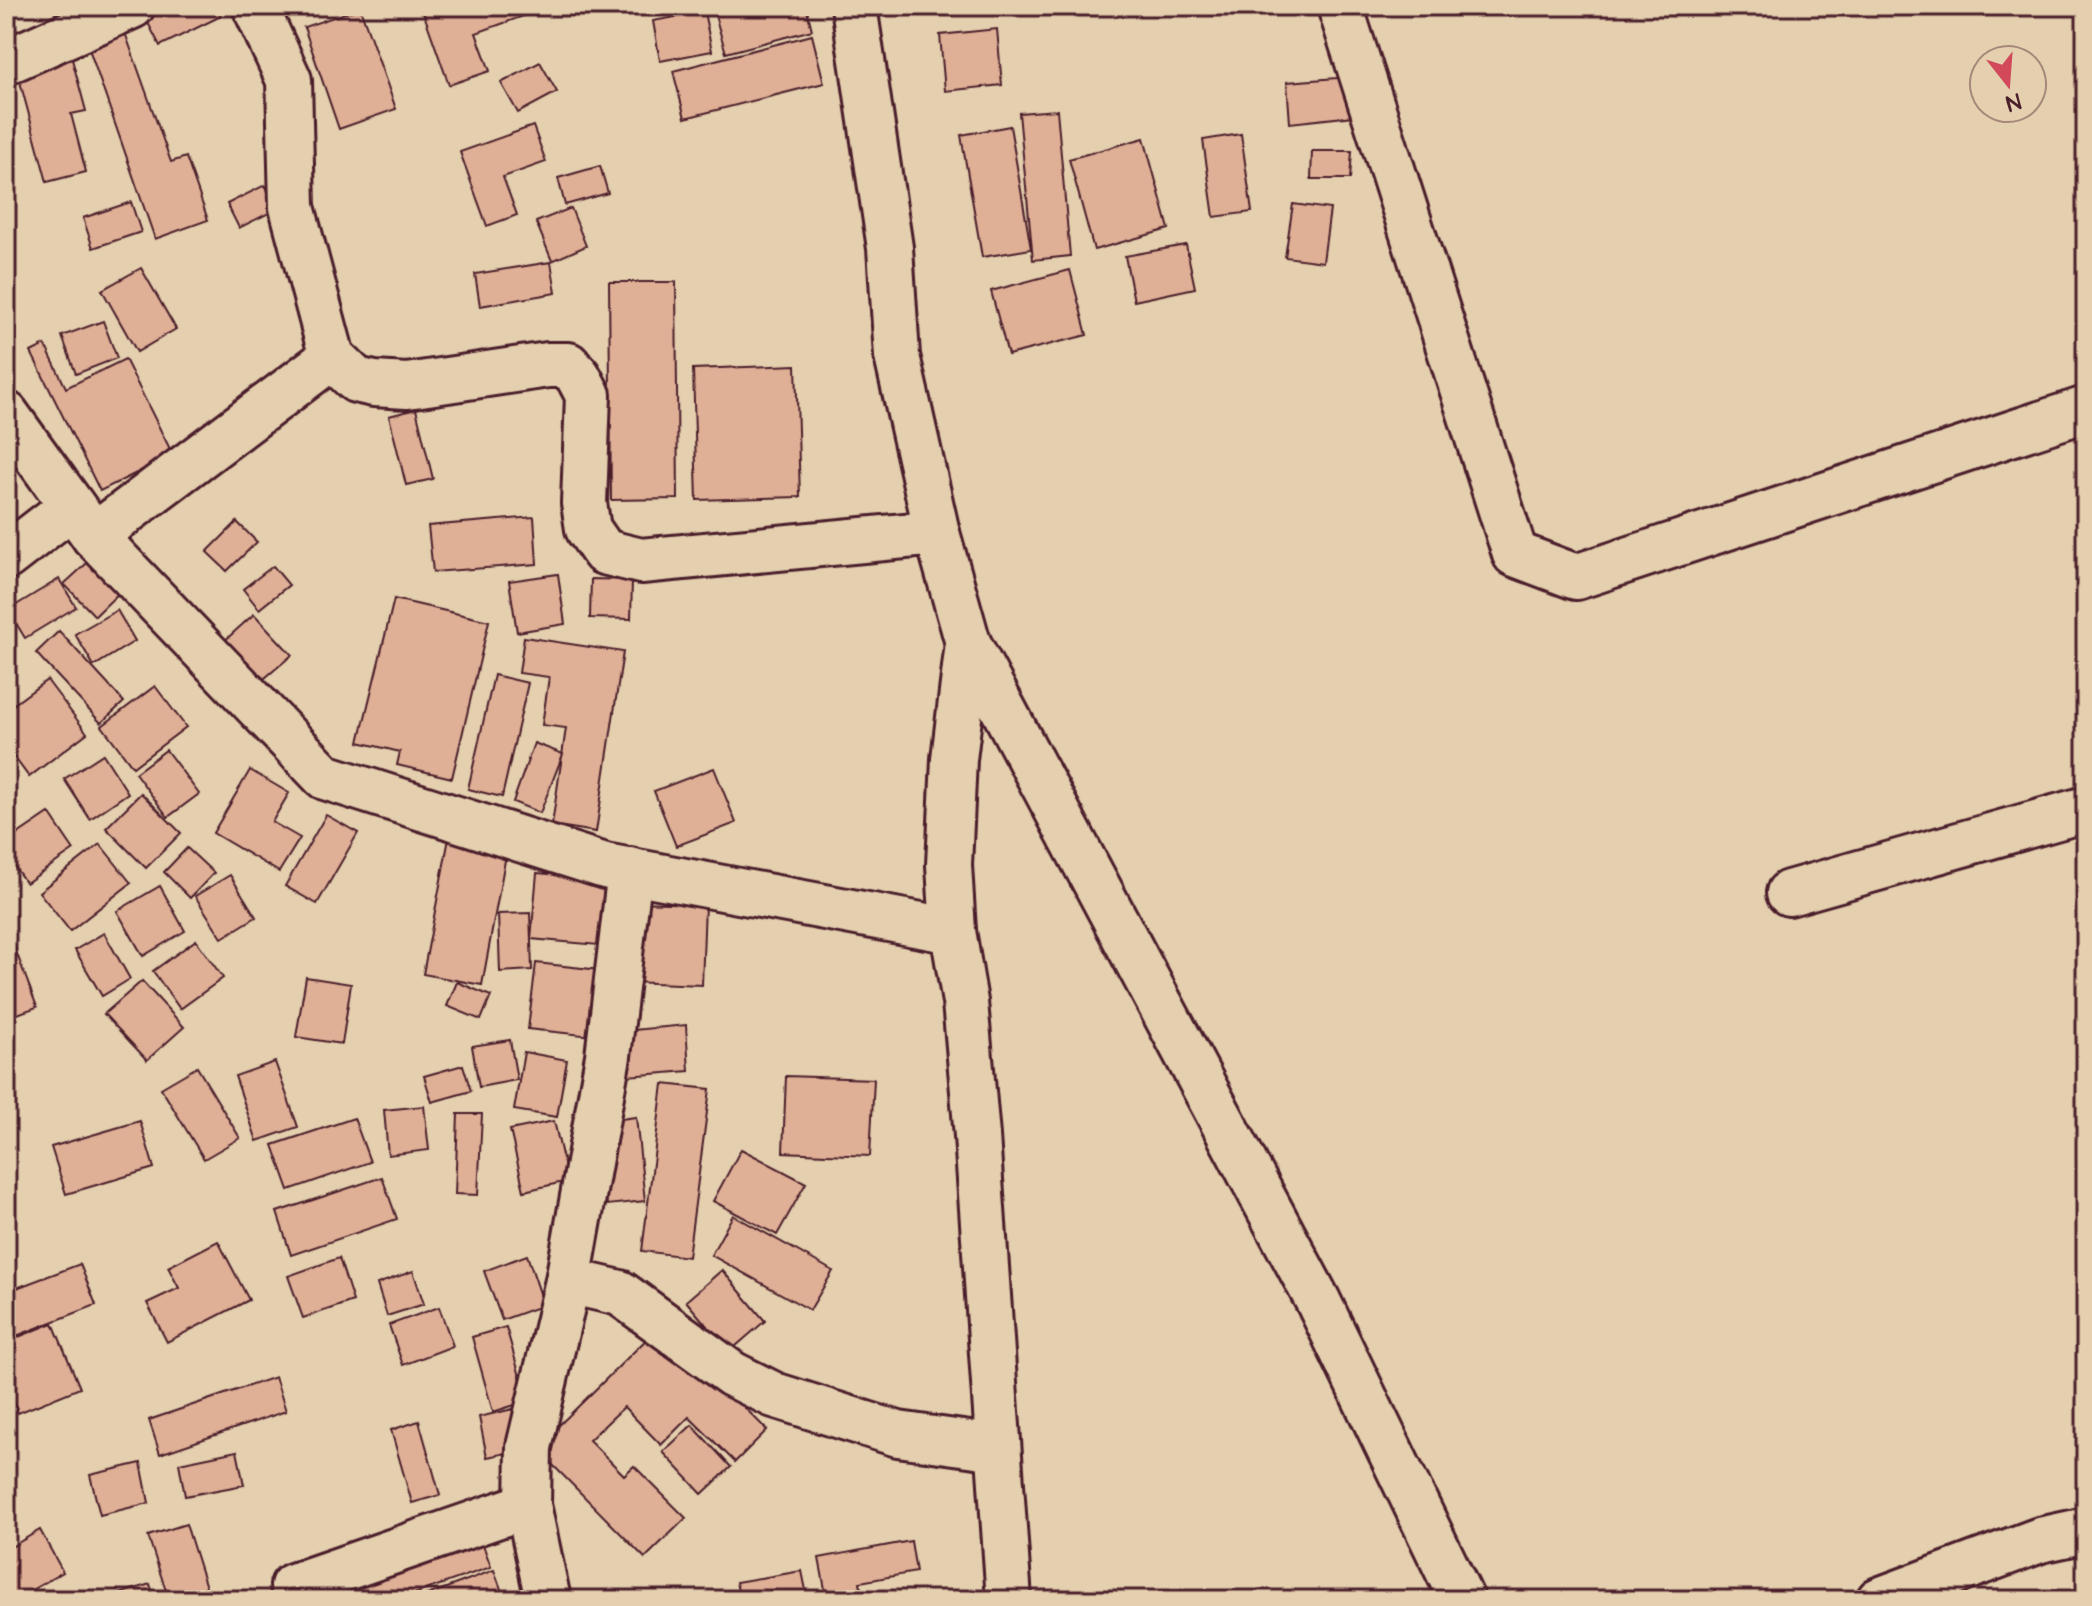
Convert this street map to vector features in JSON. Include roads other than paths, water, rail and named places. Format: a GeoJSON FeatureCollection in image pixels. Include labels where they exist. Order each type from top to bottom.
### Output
{"type":"FeatureCollection","features":[{"type":"Feature","properties":{"kind":"street"},"geometry":{"type":"LineString","coordinates":[[6,62],[132,6]]}},
{"type":"Feature","properties":{"kind":"street"},"geometry":{"type":"LineString","coordinates":[[255,6],[289,80],[292,207],[332,357],[356,380],[407,386],[548,365],[568,365],[588,395],[584,503],[588,529],[604,552],[641,561],[937,533]]}},
{"type":"Feature","properties":{"kind":"street"},"geometry":{"type":"LineString","coordinates":[[854,6],[890,248],[897,356],[937,533],[968,643],[1318,1301],[1462,1600]]}},
{"type":"Feature","properties":{"kind":"street"},"geometry":{"type":"LineString","coordinates":[[1340,6],[1515,554],[1576,577],[2086,409]]}},
{"type":"Feature","properties":{"kind":"street"},"geometry":{"type":"LineString","coordinates":[[6,557],[83,521],[332,357]]}},
{"type":"Feature","properties":{"kind":"street"},"geometry":{"type":"LineString","coordinates":[[6,414],[83,521],[325,777],[605,866],[953,931]]}},
{"type":"Feature","properties":{"kind":"street"},"geometry":{"type":"LineString","coordinates":[[968,643],[954,759],[949,865],[953,931],[969,1046],[1009,1600]]}},
{"type":"Feature","properties":{"kind":"street"},"geometry":{"type":"LineString","coordinates":[[1789,893],[2086,809]]}},
{"type":"Feature","properties":{"kind":"street"},"geometry":{"type":"LineString","coordinates":[[548,1600],[528,1505],[529,1447],[568,1281],[608,1056],[630,870]]}},
{"type":"Feature","properties":{"kind":"street"},"geometry":{"type":"LineString","coordinates":[[568,1281],[620,1293],[732,1374],[774,1395],[898,1434],[998,1448]]}},
{"type":"Feature","properties":{"kind":"street"},"geometry":{"type":"LineString","coordinates":[[293,1586],[528,1505]]}},
{"type":"Feature","properties":{"kind":"street"},"geometry":{"type":"LineString","coordinates":[[1879,1600],[2040,1540],[2086,1530]]}}]}
